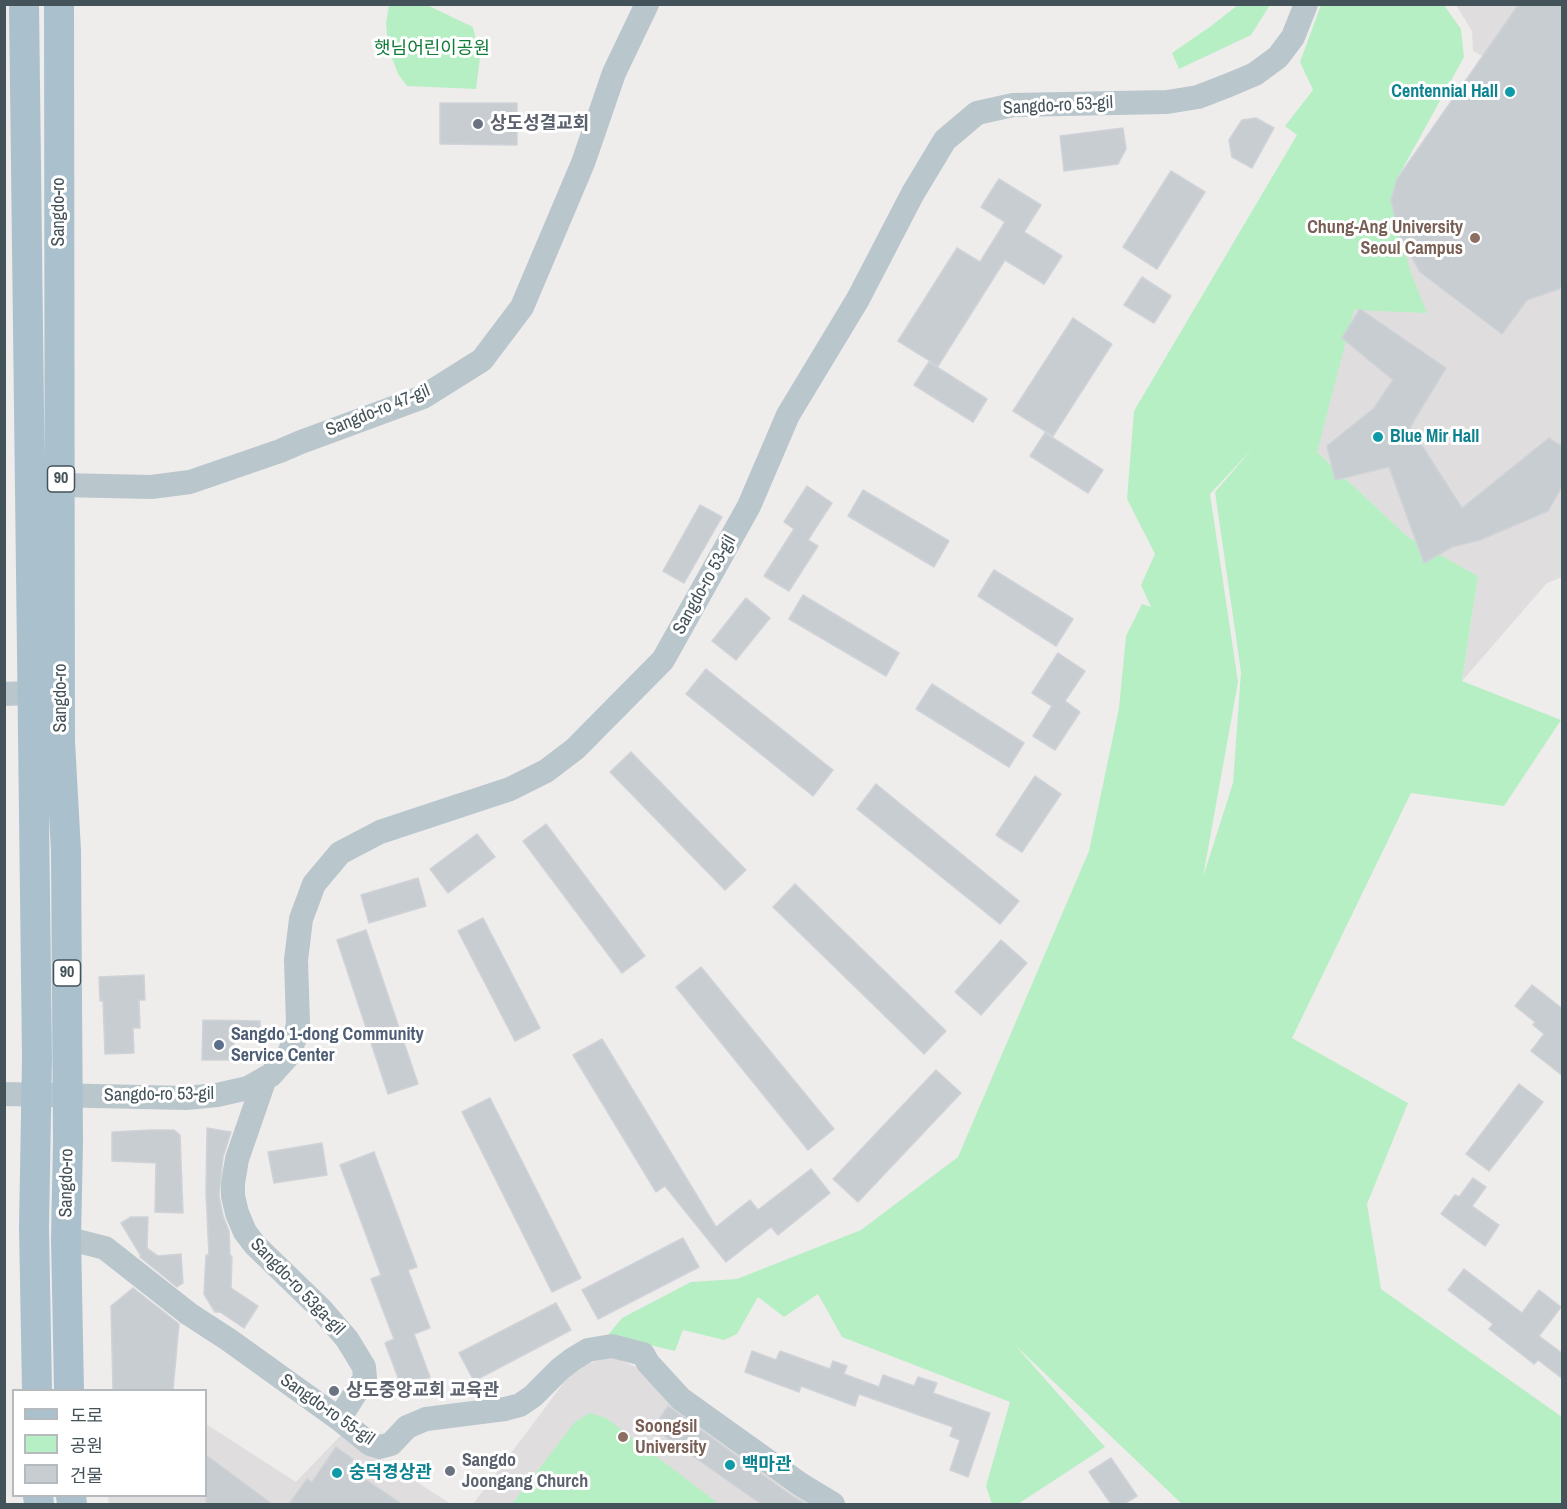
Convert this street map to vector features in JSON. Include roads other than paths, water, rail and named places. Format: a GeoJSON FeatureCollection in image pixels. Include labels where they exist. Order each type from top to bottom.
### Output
{"type":"FeatureCollection","features":[{"type":"Feature","properties":{"kind":"main road","name":"Sangdo-ro"},"geometry":{"type":"LineString","coordinates":[[24,4],[27,193],[18,693],[37,1095],[34,1227],[37,1389]]}},
{"type":"Feature","properties":{"kind":"main road","name":"Sangdo-ro"},"geometry":{"type":"LineString","coordinates":[[59,4],[60,741],[66,851],[66,1238],[69,1389]]}},
{"type":"Feature","properties":{"kind":"street","name":"Sangdo-ro 47-gil"},"geometry":{"type":"LineString","coordinates":[[61,485],[151,487],[190,482],[423,397],[482,360],[522,307],[583,163],[614,73],[648,4]]}},
{"type":"Feature","properties":{"kind":"street","name":"Sangdo-ro 53-gil"},"geometry":{"type":"LineString","coordinates":[[4,1094],[37,1095],[67,1102],[186,1098],[217,1095],[248,1088],[271,1075],[288,1056],[295,1038],[298,1024],[296,960],[301,919],[314,884],[340,853],[380,832],[510,789],[546,771],[575,749],[663,660],[749,507],[788,415],[858,299],[913,193],[945,140],[977,113],[1013,105],[1167,102],[1198,97],[1255,74],[1278,57],[1293,37],[1306,4]]}},
{"type":"Feature","properties":{"kind":"street"},"geometry":{"type":"LineString","coordinates":[[18,693],[61,692]]}},
{"type":"Feature","properties":{"kind":"street","name":"Sangdo-ro 53ga-gil"},"geometry":{"type":"LineString","coordinates":[[266,1078],[237,1159],[233,1196],[237,1214],[245,1232],[255,1245],[321,1309],[347,1339],[364,1367],[365,1378],[339,1419]]}},
{"type":"Feature","properties":{"kind":"street","name":"Sangdo-ro 55-gil"},"geometry":{"type":"LineString","coordinates":[[66,1238],[105,1248],[189,1314],[339,1419],[370,1444],[380,1447],[391,1444],[407,1427],[426,1419],[506,1409],[520,1405],[573,1359],[588,1350],[612,1346],[643,1354],[648,1363],[681,1399],[800,1484],[833,1504]]}},
{"type":"Feature","properties":{"kind":"place","name":"Centennial Hall"},"geometry":{"type":"Point","coordinates":[1510,92]}},
{"type":"Feature","properties":{"kind":"place","name":"상도성결교회"},"geometry":{"type":"Point","coordinates":[478,124]}},
{"type":"Feature","properties":{"kind":"place","name":"Chung-Ang University Seoul Campus"},"geometry":{"type":"Point","coordinates":[1475,238]}},
{"type":"Feature","properties":{"kind":"place","name":"Blue Mir Hall"},"geometry":{"type":"Point","coordinates":[1378,437]}},
{"type":"Feature","properties":{"kind":"place","name":"Sangdo 1-dong Community Service Center"},"geometry":{"type":"Point","coordinates":[219,1045]}},
{"type":"Feature","properties":{"kind":"place","name":"상도중앙교회 교육관"},"geometry":{"type":"Point","coordinates":[334,1391]}},
{"type":"Feature","properties":{"kind":"place","name":"Soongsil University"},"geometry":{"type":"Point","coordinates":[623,1437]}},
{"type":"Feature","properties":{"kind":"place","name":"백마관"},"geometry":{"type":"Point","coordinates":[730,1465]}},
{"type":"Feature","properties":{"kind":"place","name":"Sangdo Joongang Church"},"geometry":{"type":"Point","coordinates":[450,1471]}},
{"type":"Feature","properties":{"kind":"place","name":"숭덕경상관"},"geometry":{"type":"Point","coordinates":[337,1473]}},
{"type":"Feature","properties":{"kind":"park label","name":"햇님어린이공원"},"geometry":{"type":"Point","coordinates":[432,49]}}]}
